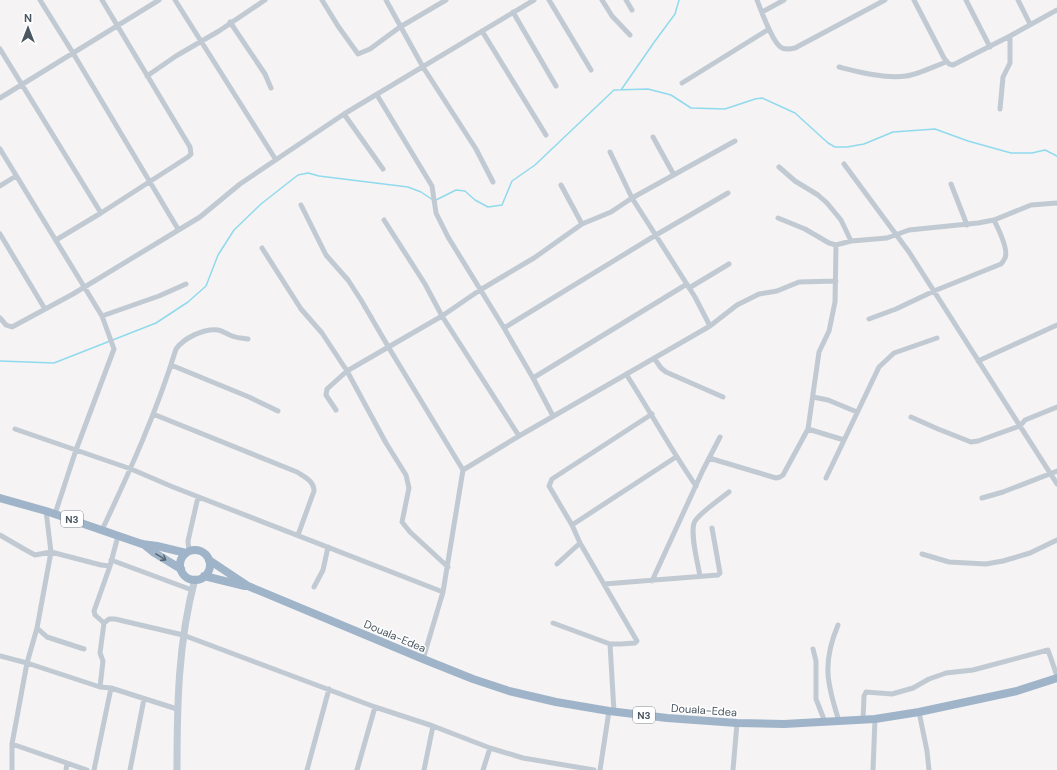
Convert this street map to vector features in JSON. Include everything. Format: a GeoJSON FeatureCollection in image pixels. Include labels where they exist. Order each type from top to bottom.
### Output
{"type":"FeatureCollection","features":[{"type":"Feature","properties":{"kind":"highway","name":"N3"},"geometry":{"type":"LineString","coordinates":[[0,498],[46,511],[142,544],[187,552],[195,550],[201,551],[209,560]]}},
{"type":"Feature","properties":{"kind":"highway","name":"N3"},"geometry":{"type":"LineString","coordinates":[[142,544],[181,569],[187,577],[195,579]]}},
{"type":"Feature","properties":{"kind":"highway"},"geometry":{"type":"LineString","coordinates":[[181,569],[181,561],[187,552]]}},
{"type":"Feature","properties":{"kind":"highway"},"geometry":{"type":"LineString","coordinates":[[195,579],[204,576],[208,572],[210,566],[209,560]]}},
{"type":"Feature","properties":{"kind":"highway","name":"Douala-Edea"},"geometry":{"type":"LineString","coordinates":[[209,560],[248,586]]}},
{"type":"Feature","properties":{"kind":"highway","name":"Douala-Edea"},"geometry":{"type":"LineString","coordinates":[[204,576],[248,586],[423,659],[473,679],[509,691],[556,702],[667,718],[737,723],[784,724],[875,719],[919,712],[1016,691],[1057,677]]}},
{"type":"Feature","properties":{"kind":"main road"},"geometry":{"type":"LineString","coordinates":[[177,770],[177,708],[183,635],[195,579]]}},
{"type":"Feature","properties":{"kind":"street"},"geometry":{"type":"LineString","coordinates":[[40,0],[74,53],[178,229]]}},
{"type":"Feature","properties":{"kind":"street"},"geometry":{"type":"LineString","coordinates":[[56,240],[188,157],[191,151],[102,0]]}},
{"type":"Feature","properties":{"kind":"street"},"geometry":{"type":"LineString","coordinates":[[0,98],[159,0]]}},
{"type":"Feature","properties":{"kind":"street"},"geometry":{"type":"LineString","coordinates":[[175,0],[276,160]]}},
{"type":"Feature","properties":{"kind":"street"},"geometry":{"type":"LineString","coordinates":[[147,76],[176,56],[266,0]]}},
{"type":"Feature","properties":{"kind":"street"},"geometry":{"type":"LineString","coordinates":[[322,0],[358,54],[370,49],[400,27],[444,0]]}},
{"type":"Feature","properties":{"kind":"street"},"geometry":{"type":"LineString","coordinates":[[386,0],[423,67],[476,149],[493,182]]}},
{"type":"Feature","properties":{"kind":"street"},"geometry":{"type":"LineString","coordinates":[[0,318],[6,325],[12,327],[19,324],[200,217],[240,184],[344,114],[534,0]]}},
{"type":"Feature","properties":{"kind":"street"},"geometry":{"type":"LineString","coordinates":[[549,0],[591,70]]}},
{"type":"Feature","properties":{"kind":"street"},"geometry":{"type":"LineString","coordinates":[[602,0],[612,16],[630,35]]}},
{"type":"Feature","properties":{"kind":"street"},"geometry":{"type":"LineString","coordinates":[[626,0],[632,10]]}},
{"type":"Feature","properties":{"kind":"street"},"geometry":{"type":"LineString","coordinates":[[757,0],[768,29],[780,47],[787,50],[795,48],[885,0]]}},
{"type":"Feature","properties":{"kind":"street"},"geometry":{"type":"LineString","coordinates":[[762,12],[784,0]]}},
{"type":"Feature","properties":{"kind":"street"},"geometry":{"type":"LineString","coordinates":[[914,0],[946,62]]}},
{"type":"Feature","properties":{"kind":"street"},"geometry":{"type":"LineString","coordinates":[[966,0],[990,47]]}},
{"type":"Feature","properties":{"kind":"street"},"geometry":{"type":"LineString","coordinates":[[1018,0],[1030,24]]}},
{"type":"Feature","properties":{"kind":"street"},"geometry":{"type":"LineString","coordinates":[[839,67],[861,73],[896,77],[912,75],[946,62],[949,64],[956,64],[1057,10]]}},
{"type":"Feature","properties":{"kind":"street"},"geometry":{"type":"LineString","coordinates":[[514,12],[556,86]]}},
{"type":"Feature","properties":{"kind":"street"},"geometry":{"type":"LineString","coordinates":[[230,22],[265,74],[271,88]]}},
{"type":"Feature","properties":{"kind":"street"},"geometry":{"type":"LineString","coordinates":[[682,83],[768,29]]}},
{"type":"Feature","properties":{"kind":"street"},"geometry":{"type":"LineString","coordinates":[[482,31],[546,135]]}},
{"type":"Feature","properties":{"kind":"street"},"geometry":{"type":"LineString","coordinates":[[1000,109],[1003,77],[1010,63],[1010,36]]}},
{"type":"Feature","properties":{"kind":"street"},"geometry":{"type":"LineString","coordinates":[[0,49],[101,213]]}},
{"type":"Feature","properties":{"kind":"street"},"geometry":{"type":"LineString","coordinates":[[377,95],[432,186],[436,213],[448,237],[504,328],[553,416]]}},
{"type":"Feature","properties":{"kind":"street"},"geometry":{"type":"LineString","coordinates":[[344,114],[383,169]]}},
{"type":"Feature","properties":{"kind":"street"},"geometry":{"type":"LineString","coordinates":[[653,137],[674,175]]}},
{"type":"Feature","properties":{"kind":"street"},"geometry":{"type":"LineString","coordinates":[[336,410],[326,395],[326,389],[347,371],[442,316],[480,290],[534,258],[582,224],[611,212],[632,198],[735,141]]}},
{"type":"Feature","properties":{"kind":"street"},"geometry":{"type":"LineString","coordinates":[[0,149],[102,316],[114,349],[76,450],[55,514]]}},
{"type":"Feature","properties":{"kind":"street"},"geometry":{"type":"LineString","coordinates":[[610,152],[632,198],[688,286],[710,326]]}},
{"type":"Feature","properties":{"kind":"street"},"geometry":{"type":"LineString","coordinates":[[844,164],[897,234],[1057,484]]}},
{"type":"Feature","properties":{"kind":"street"},"geometry":{"type":"LineString","coordinates":[[779,167],[795,181],[818,194],[827,203],[841,220],[851,242]]}},
{"type":"Feature","properties":{"kind":"street"},"geometry":{"type":"LineString","coordinates":[[0,186],[16,176]]}},
{"type":"Feature","properties":{"kind":"street"},"geometry":{"type":"LineString","coordinates":[[951,184],[967,225]]}},
{"type":"Feature","properties":{"kind":"street"},"geometry":{"type":"LineString","coordinates":[[561,185],[582,224]]}},
{"type":"Feature","properties":{"kind":"street"},"geometry":{"type":"LineString","coordinates":[[504,328],[728,193]]}},
{"type":"Feature","properties":{"kind":"street"},"geometry":{"type":"LineString","coordinates":[[778,218],[805,229],[829,243],[836,245],[887,238],[897,234],[921,229],[967,225],[994,220],[1031,205],[1057,203]]}},
{"type":"Feature","properties":{"kind":"street"},"geometry":{"type":"LineString","coordinates":[[301,206],[326,255],[348,280],[362,300],[389,348],[463,470],[443,592],[423,659]]}},
{"type":"Feature","properties":{"kind":"street"},"geometry":{"type":"LineString","coordinates":[[384,220],[442,316],[519,436]]}},
{"type":"Feature","properties":{"kind":"street"},"geometry":{"type":"LineString","coordinates":[[869,319],[1001,264],[1005,258],[1006,252],[1003,240],[994,220]]}},
{"type":"Feature","properties":{"kind":"street"},"geometry":{"type":"LineString","coordinates":[[0,234],[45,309]]}},
{"type":"Feature","properties":{"kind":"street"},"geometry":{"type":"LineString","coordinates":[[709,458],[778,478],[783,475],[808,429],[819,352],[829,331],[835,302],[836,245]]}},
{"type":"Feature","properties":{"kind":"street"},"geometry":{"type":"LineString","coordinates":[[262,248],[301,309],[322,333],[347,371],[386,443],[406,474],[409,488],[402,522],[410,532],[448,567]]}},
{"type":"Feature","properties":{"kind":"street"},"geometry":{"type":"LineString","coordinates":[[533,378],[688,286],[729,264]]}},
{"type":"Feature","properties":{"kind":"street"},"geometry":{"type":"LineString","coordinates":[[463,470],[553,416],[710,326],[737,305],[759,294],[777,291],[799,282],[836,281]]}},
{"type":"Feature","properties":{"kind":"street"},"geometry":{"type":"LineString","coordinates":[[102,316],[153,298],[186,284]]}},
{"type":"Feature","properties":{"kind":"street"},"geometry":{"type":"LineString","coordinates":[[978,361],[1057,325]]}},
{"type":"Feature","properties":{"kind":"street"},"geometry":{"type":"LineString","coordinates":[[102,530],[131,469],[153,414],[176,349],[179,345],[203,332],[210,330],[219,330],[232,336],[248,339]]}},
{"type":"Feature","properties":{"kind":"street"},"geometry":{"type":"LineString","coordinates":[[826,478],[879,367],[894,353],[937,338]]}},
{"type":"Feature","properties":{"kind":"street"},"geometry":{"type":"LineString","coordinates":[[654,358],[666,372],[723,397]]}},
{"type":"Feature","properties":{"kind":"street"},"geometry":{"type":"LineString","coordinates":[[171,365],[249,397],[278,411]]}},
{"type":"Feature","properties":{"kind":"street"},"geometry":{"type":"LineString","coordinates":[[626,374],[652,414],[676,457],[696,486]]}},
{"type":"Feature","properties":{"kind":"street"},"geometry":{"type":"LineString","coordinates":[[813,397],[828,400],[857,412]]}},
{"type":"Feature","properties":{"kind":"street"},"geometry":{"type":"LineString","coordinates":[[911,417],[971,442],[978,441],[1020,426],[1025,420],[1057,407]]}},
{"type":"Feature","properties":{"kind":"street"},"geometry":{"type":"LineString","coordinates":[[153,414],[297,472],[309,480],[313,484],[314,491],[298,535]]}},
{"type":"Feature","properties":{"kind":"street"},"geometry":{"type":"LineString","coordinates":[[553,623],[610,644],[635,643],[637,639],[580,543],[572,525],[549,486],[552,479],[652,414]]}},
{"type":"Feature","properties":{"kind":"street"},"geometry":{"type":"LineString","coordinates":[[15,429],[131,469],[198,497],[443,592]]}},
{"type":"Feature","properties":{"kind":"street"},"geometry":{"type":"LineString","coordinates":[[808,429],[844,440]]}},
{"type":"Feature","properties":{"kind":"street"},"geometry":{"type":"LineString","coordinates":[[652,581],[720,437]]}},
{"type":"Feature","properties":{"kind":"street"},"geometry":{"type":"LineString","coordinates":[[572,525],[676,457]]}},
{"type":"Feature","properties":{"kind":"street"},"geometry":{"type":"LineString","coordinates":[[982,498],[1003,492],[1057,471]]}},
{"type":"Feature","properties":{"kind":"street"},"geometry":{"type":"LineString","coordinates":[[700,576],[693,532],[694,522],[698,516],[729,492]]}},
{"type":"Feature","properties":{"kind":"street"},"geometry":{"type":"LineString","coordinates":[[187,552],[198,497]]}},
{"type":"Feature","properties":{"kind":"street"},"geometry":{"type":"LineString","coordinates":[[12,770],[12,744],[27,663],[36,628],[51,552],[46,511]]}},
{"type":"Feature","properties":{"kind":"street"},"geometry":{"type":"LineString","coordinates":[[604,584],[720,574],[712,528]]}},
{"type":"Feature","properties":{"kind":"street"},"geometry":{"type":"LineString","coordinates":[[0,534],[35,555],[51,552],[110,566]]}},
{"type":"Feature","properties":{"kind":"street"},"geometry":{"type":"LineString","coordinates":[[104,623],[95,616],[94,611],[110,566],[118,536]]}},
{"type":"Feature","properties":{"kind":"street"},"geometry":{"type":"LineString","coordinates":[[922,554],[949,562],[986,564],[1003,561],[1030,552],[1057,540]]}},
{"type":"Feature","properties":{"kind":"street"},"geometry":{"type":"LineString","coordinates":[[557,564],[580,543]]}},
{"type":"Feature","properties":{"kind":"street"},"geometry":{"type":"LineString","coordinates":[[314,587],[323,570],[328,547]]}},
{"type":"Feature","properties":{"kind":"street"},"geometry":{"type":"LineString","coordinates":[[111,560],[192,590]]}},
{"type":"Feature","properties":{"kind":"street"},"geometry":{"type":"LineString","coordinates":[[100,687],[103,661],[100,653],[104,623],[109,619],[115,619],[183,635],[375,707],[433,726],[490,748],[523,758],[594,770]]}},
{"type":"Feature","properties":{"kind":"street"},"geometry":{"type":"LineString","coordinates":[[838,626],[831,642],[827,678],[830,695],[839,721]]}},
{"type":"Feature","properties":{"kind":"street"},"geometry":{"type":"LineString","coordinates":[[36,628],[47,637],[84,649]]}},
{"type":"Feature","properties":{"kind":"street"},"geometry":{"type":"LineString","coordinates":[[600,770],[612,711],[610,644]]}},
{"type":"Feature","properties":{"kind":"street"},"geometry":{"type":"LineString","coordinates":[[813,649],[816,661],[816,700],[825,722]]}},
{"type":"Feature","properties":{"kind":"street"},"geometry":{"type":"LineString","coordinates":[[863,720],[864,696],[866,692],[892,694],[913,688],[929,679],[946,673],[972,670],[1048,650],[1057,677]]}},
{"type":"Feature","properties":{"kind":"street"},"geometry":{"type":"LineString","coordinates":[[0,656],[27,663],[100,687],[110,688],[177,708]]}},
{"type":"Feature","properties":{"kind":"street"},"geometry":{"type":"LineString","coordinates":[[94,770],[110,688]]}},
{"type":"Feature","properties":{"kind":"street"},"geometry":{"type":"LineString","coordinates":[[307,770],[329,689]]}},
{"type":"Feature","properties":{"kind":"street"},"geometry":{"type":"LineString","coordinates":[[130,770],[144,699]]}},
{"type":"Feature","properties":{"kind":"street"},"geometry":{"type":"LineString","coordinates":[[357,770],[375,707]]}},
{"type":"Feature","properties":{"kind":"street"},"geometry":{"type":"LineString","coordinates":[[919,712],[927,751],[929,770]]}},
{"type":"Feature","properties":{"kind":"street"},"geometry":{"type":"LineString","coordinates":[[873,770],[875,719]]}},
{"type":"Feature","properties":{"kind":"street"},"geometry":{"type":"LineString","coordinates":[[733,770],[737,723]]}},
{"type":"Feature","properties":{"kind":"street"},"geometry":{"type":"LineString","coordinates":[[424,770],[433,726]]}},
{"type":"Feature","properties":{"kind":"street"},"geometry":{"type":"LineString","coordinates":[[12,744],[88,770]]}},
{"type":"Feature","properties":{"kind":"street"},"geometry":{"type":"LineString","coordinates":[[483,770],[490,748]]}},
{"type":"Feature","properties":{"kind":"street"},"geometry":{"type":"LineString","coordinates":[[66,770],[67,763]]}},
{"type":"Feature","properties":{"kind":"waterway"},"geometry":{"type":"LineString","coordinates":[[621,90],[675,14],[679,0]]}},
{"type":"Feature","properties":{"kind":"waterway"},"geometry":{"type":"LineString","coordinates":[[436,200],[456,190],[465,191],[475,200],[488,207],[502,205],[512,181],[535,165],[614,90],[648,89],[671,95],[691,108],[725,109],[762,98],[795,113],[828,143],[835,147],[847,147],[864,144],[893,132],[935,129],[968,141],[1011,153],[1032,153],[1045,150],[1057,156]]}},
{"type":"Feature","properties":{"kind":"waterway"},"geometry":{"type":"LineString","coordinates":[[0,361],[54,363],[156,323],[188,302],[206,286],[218,255],[234,230],[261,204],[298,175],[308,173],[319,176],[408,187],[421,192],[433,200]]}}]}
